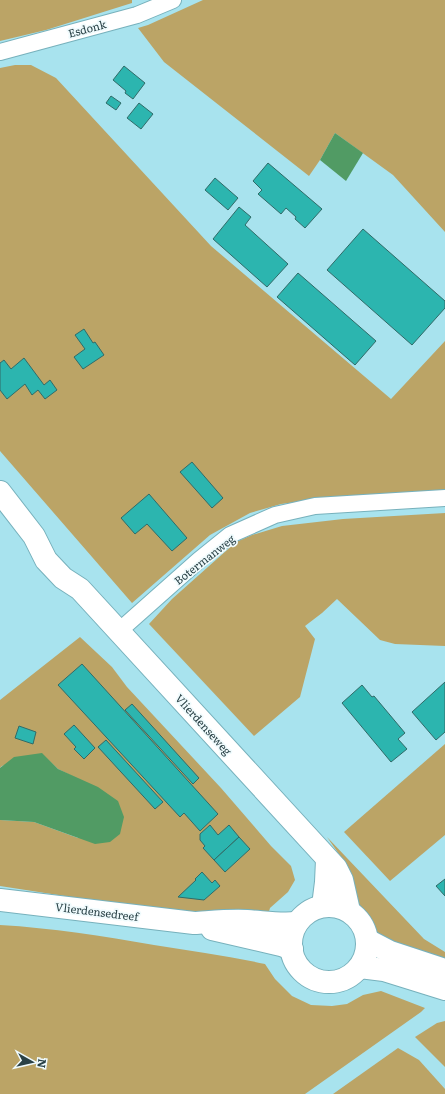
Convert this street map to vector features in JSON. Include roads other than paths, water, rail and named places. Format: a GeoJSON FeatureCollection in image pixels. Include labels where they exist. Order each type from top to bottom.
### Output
{"type":"FeatureCollection","features":[{"type":"Feature","properties":{"kind":"main road","name":"Vlierdenseweg"},"geometry":{"type":"LineString","coordinates":[[0,492],[34,536],[54,549],[70,568],[80,589],[327,860],[336,868],[342,880],[349,911]]}},
{"type":"Feature","properties":{"kind":"main road"},"geometry":{"type":"LineString","coordinates":[[323,906],[327,860]]}},
{"type":"Feature","properties":{"kind":"main road","name":"Vlierdensedreef"},"geometry":{"type":"LineString","coordinates":[[0,900],[194,923],[220,921],[247,921],[285,925],[297,923]]}},
{"type":"Feature","properties":{"kind":"main road"},"geometry":{"type":"LineString","coordinates":[[323,906],[336,906],[349,911],[361,923],[368,940],[366,954],[360,967],[346,978],[328,982],[311,978],[298,966],[292,949],[292,938],[297,923],[312,910],[323,906]]}},
{"type":"Feature","properties":{"kind":"main road","name":"Vlierdensedreef"},"geometry":{"type":"LineString","coordinates":[[194,923],[216,931],[281,945],[292,949]]}},
{"type":"Feature","properties":{"kind":"main road"},"geometry":{"type":"LineString","coordinates":[[368,940],[390,952],[445,970]]}},
{"type":"Feature","properties":{"kind":"main road"},"geometry":{"type":"LineString","coordinates":[[360,967],[384,970],[445,989]]}},
{"type":"Feature","properties":{"kind":"street","name":"Esdonk"},"geometry":{"type":"LineString","coordinates":[[0,52],[137,15],[173,0]]}},
{"type":"Feature","properties":{"kind":"street","name":"Botermanweg"},"geometry":{"type":"LineString","coordinates":[[119,631],[199,560],[230,535],[275,516],[315,506],[445,498]]}}]}
